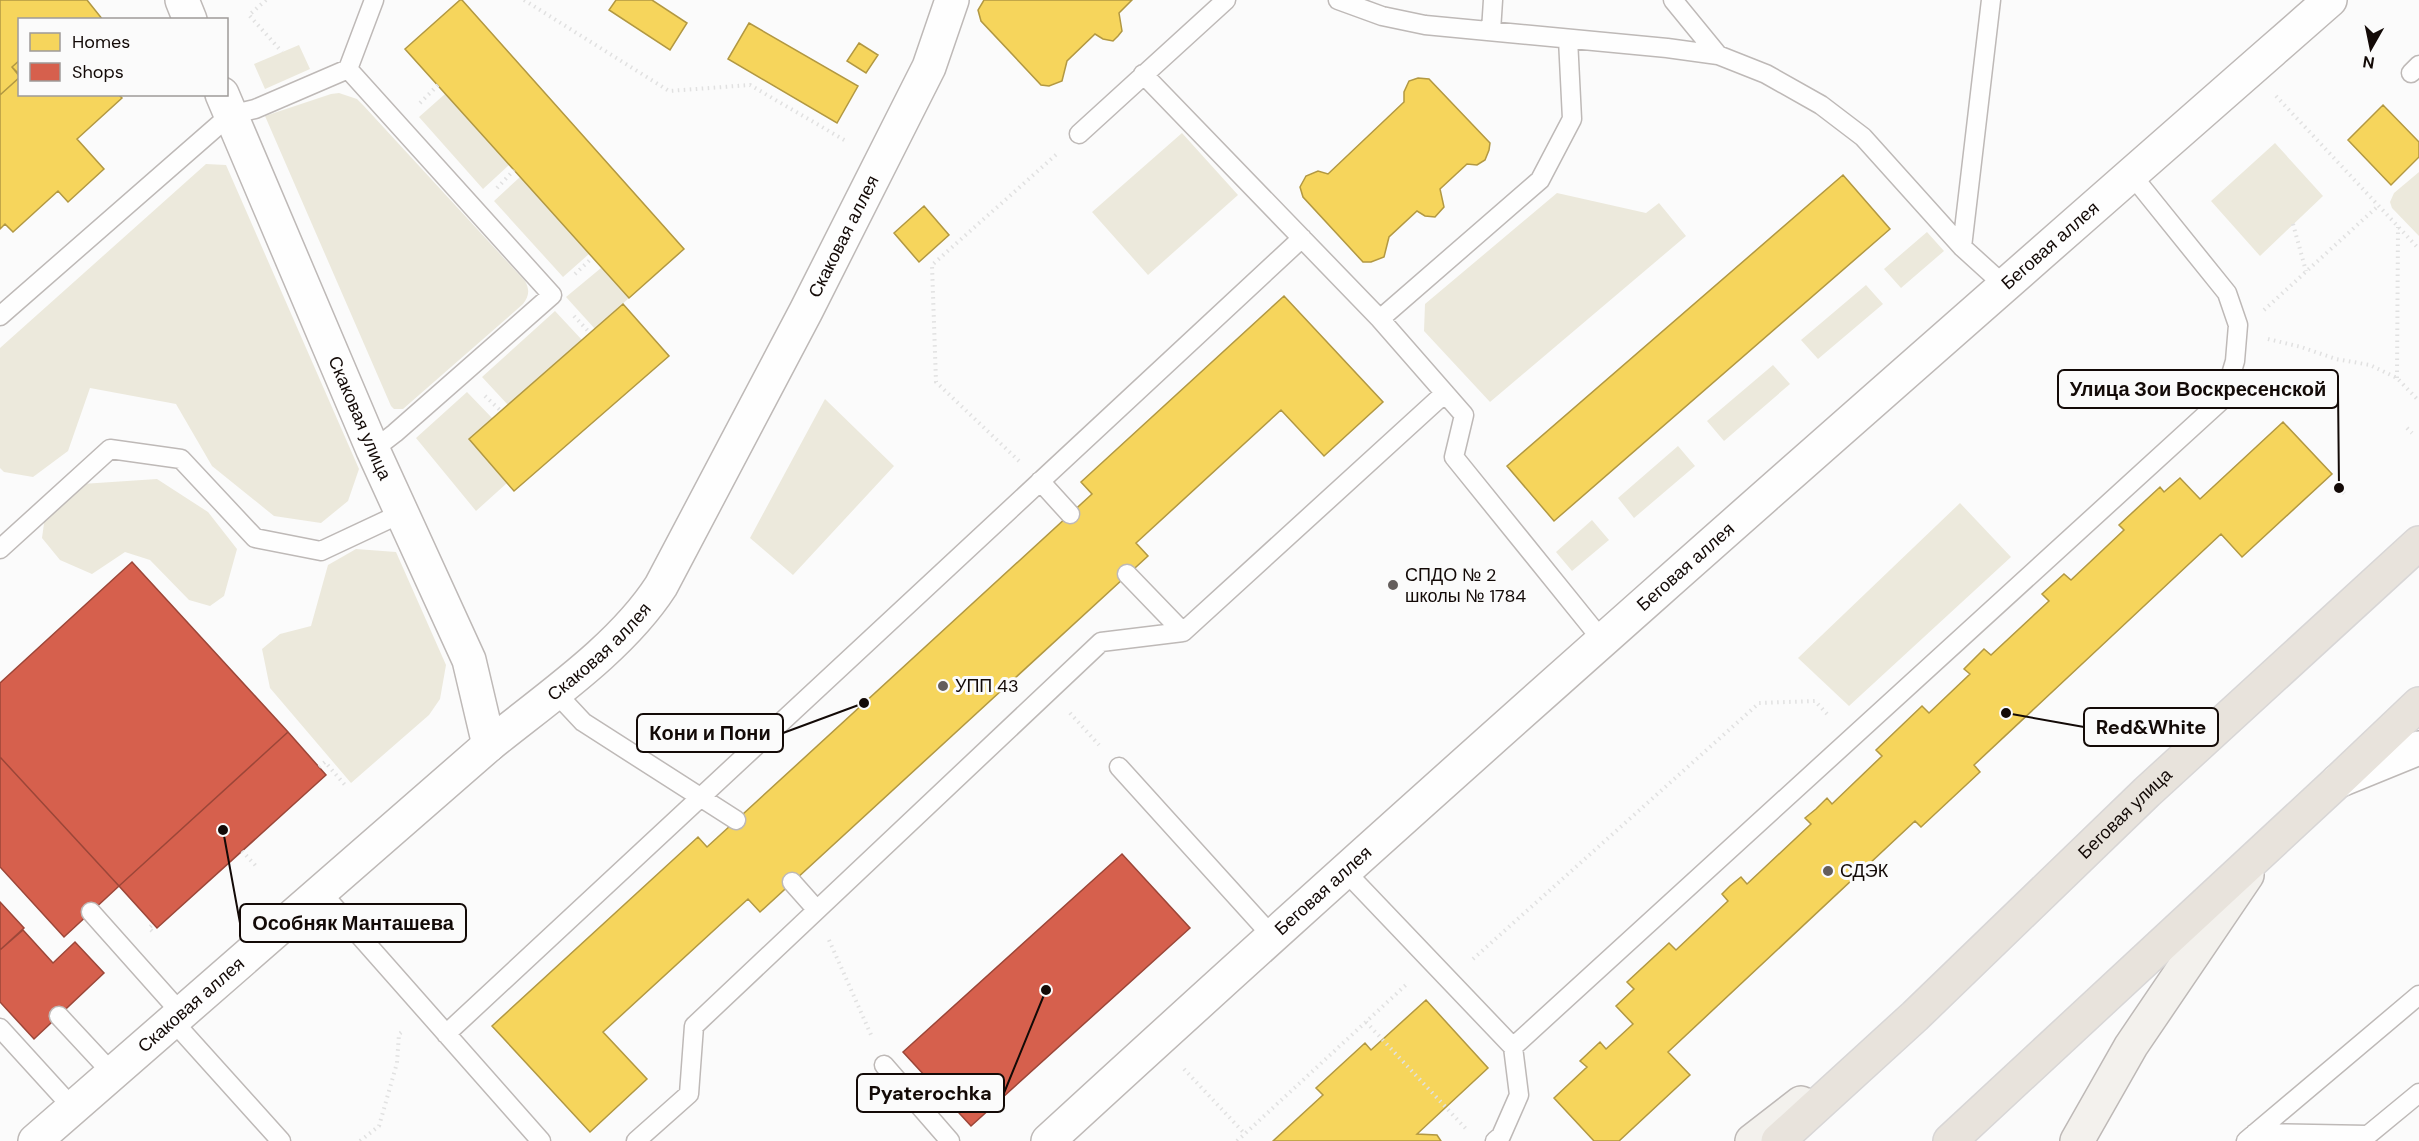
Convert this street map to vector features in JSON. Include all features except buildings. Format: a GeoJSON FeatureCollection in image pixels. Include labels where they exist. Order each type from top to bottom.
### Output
{"type":"FeatureCollection","features":[{"type":"Feature","properties":{"kind":"main road","name":"Беговая улица"},"geometry":{"type":"LineString","coordinates":[[1778,1141],[1915,1016],[2147,792],[2419,543]]}},
{"type":"Feature","properties":{"kind":"main road"},"geometry":{"type":"LineString","coordinates":[[1950,1141],[2338,782],[2419,704]]}},
{"type":"Feature","properties":{"kind":"main road"},"geometry":{"type":"LineString","coordinates":[[2077,1141],[2131,1046],[2264,849]]}},
{"type":"Feature","properties":{"kind":"main road","name":"Беговая улица"},"geometry":{"type":"LineString","coordinates":[[1752,1141],[1915,1016]]}},
{"type":"Feature","properties":{"kind":"street"},"geometry":{"type":"LineString","coordinates":[[182,0],[189,18]]}},
{"type":"Feature","properties":{"kind":"street","name":"Скаковая аллея"},"geometry":{"type":"LineString","coordinates":[[35,1141],[489,745],[555,692],[645,611],[661,586],[806,311],[929,67],[952,0]]}},
{"type":"Feature","properties":{"kind":"street","name":"Беговая аллея"},"geometry":{"type":"LineString","coordinates":[[1048,1141],[1344,870],[1602,640],[2330,0]]}},
{"type":"Feature","properties":{"kind":"street","name":"Скаковая улица"},"geometry":{"type":"LineString","coordinates":[[226,105],[373,450],[469,660],[489,745]]}},
{"type":"Feature","properties":{"kind":"street"},"geometry":{"type":"LineString","coordinates":[[2338,782],[2419,748]]}},
{"type":"Feature","properties":{"kind":"lane"},"geometry":{"type":"LineString","coordinates":[[0,316],[226,105],[255,109],[348,69],[374,0]]}},
{"type":"Feature","properties":{"kind":"lane"},"geometry":{"type":"LineString","coordinates":[[1079,134],[1226,0]]}},
{"type":"Feature","properties":{"kind":"lane"},"geometry":{"type":"LineString","coordinates":[[1338,0],[1382,16],[1425,25],[1718,55],[1766,74],[1821,105],[1863,137],[1962,247],[2005,286]]}},
{"type":"Feature","properties":{"kind":"lane"},"geometry":{"type":"LineString","coordinates":[[1491,32],[1493,0]]}},
{"type":"Feature","properties":{"kind":"lane"},"geometry":{"type":"LineString","coordinates":[[1673,0],[1718,55]]}},
{"type":"Feature","properties":{"kind":"lane"},"geometry":{"type":"LineString","coordinates":[[1962,247],[1991,0]]}},
{"type":"Feature","properties":{"kind":"lane"},"geometry":{"type":"LineString","coordinates":[[1380,319],[1540,180],[1572,119],[1568,39]]}},
{"type":"Feature","properties":{"kind":"lane"},"geometry":{"type":"LineString","coordinates":[[348,69],[552,295],[373,450]]}},
{"type":"Feature","properties":{"kind":"lane"},"geometry":{"type":"LineString","coordinates":[[1143,74],[1380,319],[1464,415],[1454,457],[1602,640]]}},
{"type":"Feature","properties":{"kind":"lane"},"geometry":{"type":"LineString","coordinates":[[1513,1047],[2224,398],[2235,361],[2238,325],[2227,293],[2131,174]]}},
{"type":"Feature","properties":{"kind":"lane"},"geometry":{"type":"LineString","coordinates":[[446,1034],[1302,238]]}},
{"type":"Feature","properties":{"kind":"lane"},"geometry":{"type":"LineString","coordinates":[[636,1141],[689,1094],[694,1026],[1049,690],[1101,642],[1183,632],[1445,393]]}},
{"type":"Feature","properties":{"kind":"lane"},"geometry":{"type":"LineString","coordinates":[[0,549],[110,449],[181,459],[255,538],[321,551],[402,513]]}},
{"type":"Feature","properties":{"kind":"lane"},"geometry":{"type":"LineString","coordinates":[[1040,481],[1070,514]]}},
{"type":"Feature","properties":{"kind":"lane"},"geometry":{"type":"LineString","coordinates":[[1127,574],[1183,632]]}},
{"type":"Feature","properties":{"kind":"lane"},"geometry":{"type":"LineString","coordinates":[[555,692],[583,722],[736,820]]}},
{"type":"Feature","properties":{"kind":"lane"},"geometry":{"type":"LineString","coordinates":[[1119,768],[1272,936]]}},
{"type":"Feature","properties":{"kind":"lane"},"geometry":{"type":"LineString","coordinates":[[1344,870],[1513,1047],[1519,1095],[1500,1139]]}},
{"type":"Feature","properties":{"kind":"lane"},"geometry":{"type":"LineString","coordinates":[[792,882],[816,909]]}},
{"type":"Feature","properties":{"kind":"lane"},"geometry":{"type":"LineString","coordinates":[[321,891],[541,1141]]}},
{"type":"Feature","properties":{"kind":"lane"},"geometry":{"type":"LineString","coordinates":[[91,912],[281,1141]]}},
{"type":"Feature","properties":{"kind":"lane"},"geometry":{"type":"LineString","coordinates":[[2251,1137],[2419,995]]}},
{"type":"Feature","properties":{"kind":"lane"},"geometry":{"type":"LineString","coordinates":[[59,1016],[112,1073]]}},
{"type":"Feature","properties":{"kind":"lane"},"geometry":{"type":"LineString","coordinates":[[0,1028],[72,1107]]}},
{"type":"Feature","properties":{"kind":"lane"},"geometry":{"type":"LineString","coordinates":[[884,1065],[950,1141]]}},
{"type":"Feature","properties":{"kind":"lane"},"geometry":{"type":"LineString","coordinates":[[2251,1137],[2368,1135],[2419,1093]]}},
{"type":"Feature","properties":{"kind":"path"},"geometry":{"type":"LineString","coordinates":[[266,0],[249,15],[282,52]]}},
{"type":"Feature","properties":{"kind":"path"},"geometry":{"type":"LineString","coordinates":[[524,0],[669,91],[750,85],[846,141]]}},
{"type":"Feature","properties":{"kind":"path"},"geometry":{"type":"LineString","coordinates":[[2273,94],[2419,249]]}},
{"type":"Feature","properties":{"kind":"path"},"geometry":{"type":"LineString","coordinates":[[1040,481],[936,382],[932,265],[1079,134]]}},
{"type":"Feature","properties":{"kind":"path"},"geometry":{"type":"LineString","coordinates":[[2237,335],[2378,206]]}},
{"type":"Feature","properties":{"kind":"path"},"geometry":{"type":"LineString","coordinates":[[2293,224],[2306,272]]}},
{"type":"Feature","properties":{"kind":"path"},"geometry":{"type":"LineString","coordinates":[[2397,378],[2398,227]]}},
{"type":"Feature","properties":{"kind":"path"},"geometry":{"type":"LineString","coordinates":[[2237,335],[2263,338],[2301,347],[2336,359],[2370,365],[2397,378],[2419,400]]}},
{"type":"Feature","properties":{"kind":"path"},"geometry":{"type":"LineString","coordinates":[[2407,428],[2412,433]]}},
{"type":"Feature","properties":{"kind":"path"},"geometry":{"type":"LineString","coordinates":[[2339,488],[2346,495]]}},
{"type":"Feature","properties":{"kind":"path"},"geometry":{"type":"LineString","coordinates":[[1049,690],[1119,768]]}},
{"type":"Feature","properties":{"kind":"path"},"geometry":{"type":"LineString","coordinates":[[1237,1141],[1431,962],[1471,961],[1759,703],[1815,701]]}},
{"type":"Feature","properties":{"kind":"path"},"geometry":{"type":"LineString","coordinates":[[319,767],[325,762],[345,785]]}},
{"type":"Feature","properties":{"kind":"path"},"geometry":{"type":"LineString","coordinates":[[242,851],[256,866]]}},
{"type":"Feature","properties":{"kind":"path"},"geometry":{"type":"LineString","coordinates":[[816,909],[884,1065]]}},
{"type":"Feature","properties":{"kind":"path"},"geometry":{"type":"LineString","coordinates":[[360,1141],[379,1126],[397,1063],[399,1034],[425,1009]]}},
{"type":"Feature","properties":{"kind":"path"},"geometry":{"type":"LineString","coordinates":[[1366,1022],[1469,1132]]}},
{"type":"Feature","properties":{"kind":"path"},"geometry":{"type":"LineString","coordinates":[[1177,1062],[1245,1134]]}},
{"type":"Feature","properties":{"kind":"shaded area"},"geometry":{"type":"Polygon","coordinates":[[[299,45],[310,69],[265,89],[254,64],[299,45]]]}},
{"type":"Feature","properties":{"kind":"shaded area"},"geometry":{"type":"Polygon","coordinates":[[[339,93],[357,99],[363,105],[525,281],[528,287],[528,296],[523,304],[403,409],[394,409],[391,406],[265,116],[339,93]]]}},
{"type":"Feature","properties":{"kind":"shaded area"},"geometry":{"type":"Polygon","coordinates":[[[445,94],[509,165],[483,189],[419,117],[445,94]]]}},
{"type":"Feature","properties":{"kind":"shaded area"},"geometry":{"type":"Polygon","coordinates":[[[1182,133],[1238,195],[1148,275],[1092,212],[1182,133]]]}},
{"type":"Feature","properties":{"kind":"shaded area"},"geometry":{"type":"Polygon","coordinates":[[[2275,143],[2323,196],[2260,256],[2211,201],[2275,143]]]}},
{"type":"Feature","properties":{"kind":"shaded area"},"geometry":{"type":"Polygon","coordinates":[[[206,164],[226,165],[359,469],[348,501],[321,523],[274,516],[212,466],[176,404],[90,388],[68,451],[33,477],[4,472],[0,468],[0,348],[206,164]]]}},
{"type":"Feature","properties":{"kind":"shaded area"},"geometry":{"type":"Polygon","coordinates":[[[2419,172],[2419,236],[2392,208],[2390,202],[2394,193],[2419,172]]]}},
{"type":"Feature","properties":{"kind":"shaded area"},"geometry":{"type":"Polygon","coordinates":[[[520,177],[589,254],[563,277],[494,201],[520,177]]]}},
{"type":"Feature","properties":{"kind":"shaded area"},"geometry":{"type":"Polygon","coordinates":[[[1557,193],[1646,213],[1659,203],[1686,236],[1490,402],[1424,331],[1425,304],[1557,193]]]}},
{"type":"Feature","properties":{"kind":"shaded area"},"geometry":{"type":"Polygon","coordinates":[[[1927,232],[1944,251],[1901,288],[1884,269],[1927,232]]]}},
{"type":"Feature","properties":{"kind":"shaded area"},"geometry":{"type":"Polygon","coordinates":[[[601,268],[629,298],[595,329],[566,297],[601,268]]]}},
{"type":"Feature","properties":{"kind":"shaded area"},"geometry":{"type":"Polygon","coordinates":[[[1866,285],[1883,304],[1818,359],[1801,340],[1866,285]]]}},
{"type":"Feature","properties":{"kind":"shaded area"},"geometry":{"type":"Polygon","coordinates":[[[555,311],[582,340],[508,405],[482,377],[555,311]]]}},
{"type":"Feature","properties":{"kind":"shaded area"},"geometry":{"type":"Polygon","coordinates":[[[1773,365],[1790,384],[1724,441],[1707,421],[1773,365]]]}},
{"type":"Feature","properties":{"kind":"shaded area"},"geometry":{"type":"Polygon","coordinates":[[[467,392],[493,419],[469,440],[507,483],[476,511],[416,438],[467,392]]]}},
{"type":"Feature","properties":{"kind":"shaded area"},"geometry":{"type":"Polygon","coordinates":[[[825,399],[894,466],[793,575],[750,538],[825,399]]]}},
{"type":"Feature","properties":{"kind":"shaded area"},"geometry":{"type":"Polygon","coordinates":[[[1678,446],[1695,466],[1634,518],[1618,498],[1678,446]]]}},
{"type":"Feature","properties":{"kind":"shaded area"},"geometry":{"type":"Polygon","coordinates":[[[157,479],[208,512],[237,549],[224,596],[210,606],[189,600],[150,560],[125,552],[92,574],[60,560],[42,538],[45,516],[82,484],[157,479]]]}},
{"type":"Feature","properties":{"kind":"shaded area"},"geometry":{"type":"Polygon","coordinates":[[[1960,503],[2011,557],[1849,706],[1798,658],[1960,503]]]}},
{"type":"Feature","properties":{"kind":"shaded area"},"geometry":{"type":"Polygon","coordinates":[[[1592,520],[1609,540],[1572,571],[1556,552],[1592,520]]]}},
{"type":"Feature","properties":{"kind":"shaded area"},"geometry":{"type":"Polygon","coordinates":[[[356,549],[396,552],[446,665],[440,699],[429,715],[351,783],[270,688],[262,649],[280,634],[311,626],[328,565],[356,549]]]}},
{"type":"Feature","properties":{"kind":"place","name":"Улица Зои Воскресенской"},"geometry":{"type":"Point","coordinates":[2339,488]}},
{"type":"Feature","properties":{"kind":"place","name":"СПДО № 2 школы № 1784"},"geometry":{"type":"Point","coordinates":[1393,585]}},
{"type":"Feature","properties":{"kind":"place","name":"УПП 43"},"geometry":{"type":"Point","coordinates":[943,686]}},
{"type":"Feature","properties":{"kind":"place","name":"Кони и Пони"},"geometry":{"type":"Point","coordinates":[864,703]}},
{"type":"Feature","properties":{"kind":"place","name":"Red&White"},"geometry":{"type":"Point","coordinates":[2006,713]}},
{"type":"Feature","properties":{"kind":"place","name":"Особняк Манташева"},"geometry":{"type":"Point","coordinates":[223,830]}},
{"type":"Feature","properties":{"kind":"place","name":"СДЭК"},"geometry":{"type":"Point","coordinates":[1828,871]}},
{"type":"Feature","properties":{"kind":"place","name":"Pyaterochka"},"geometry":{"type":"Point","coordinates":[1046,990]}}]}
